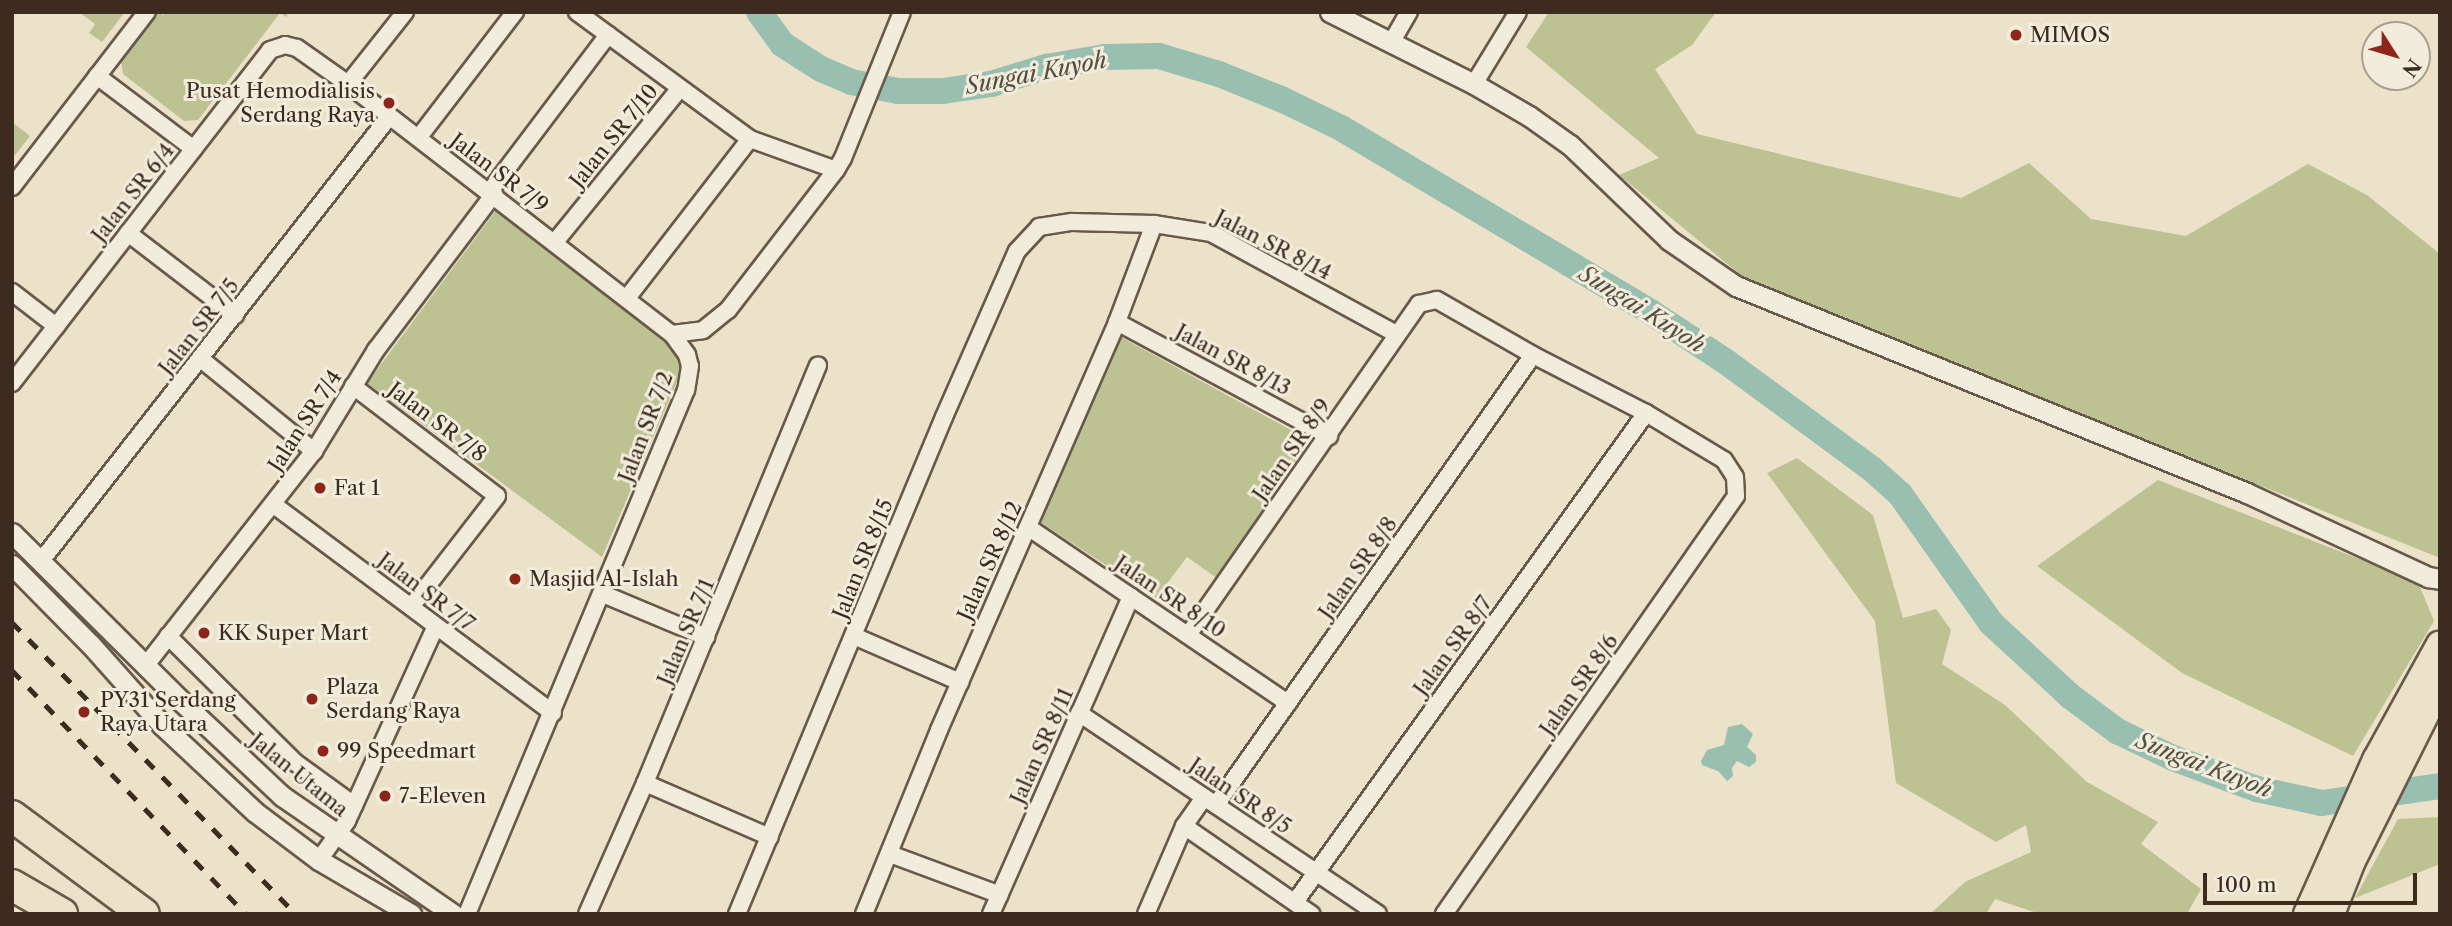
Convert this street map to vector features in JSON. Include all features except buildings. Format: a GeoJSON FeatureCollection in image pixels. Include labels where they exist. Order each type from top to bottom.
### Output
{"type":"FeatureCollection","features":[{"type":"Feature","properties":{"kind":"highway"},"geometry":{"type":"LineString","coordinates":[[2306,914],[2342,857],[2440,644]]}},
{"type":"Feature","properties":{"kind":"highway"},"geometry":{"type":"LineString","coordinates":[[2386,764],[2440,685]]}},
{"type":"Feature","properties":{"kind":"highway"},"geometry":{"type":"LineString","coordinates":[[12,816],[144,914]]}},
{"type":"Feature","properties":{"kind":"highway"},"geometry":{"type":"LineString","coordinates":[[2331,914],[2342,857]]}},
{"type":"Feature","properties":{"kind":"highway"},"geometry":{"type":"LineString","coordinates":[[12,885],[62,914]]}},
{"type":"Feature","properties":{"kind":"street"},"geometry":{"type":"LineString","coordinates":[[12,187],[147,12]]}},
{"type":"Feature","properties":{"kind":"street"},"geometry":{"type":"LineString","coordinates":[[348,84],[405,12]]}},
{"type":"Feature","properties":{"kind":"street"},"geometry":{"type":"LineString","coordinates":[[419,137],[514,12]]}},
{"type":"Feature","properties":{"kind":"street"},"geometry":{"type":"LineString","coordinates":[[576,12],[750,139],[839,164]]}},
{"type":"Feature","properties":{"kind":"street"},"geometry":{"type":"LineString","coordinates":[[1330,12],[1474,84],[1570,145],[1669,240],[1736,286],[2247,493],[2436,583]]}},
{"type":"Feature","properties":{"kind":"street"},"geometry":{"type":"LineString","coordinates":[[1391,43],[1409,12]]}},
{"type":"Feature","properties":{"kind":"street"},"geometry":{"type":"LineString","coordinates":[[1474,84],[1518,12]]}},
{"type":"Feature","properties":{"kind":"street"},"geometry":{"type":"LineString","coordinates":[[672,334],[703,330],[728,310],[839,164],[899,16]]}},
{"type":"Feature","properties":{"kind":"street","name":"Jalan SR 7/4"},"geometry":{"type":"LineString","coordinates":[[146,666],[314,451],[353,386],[608,35]]}},
{"type":"Feature","properties":{"kind":"street","name":"Jalan SR 6/4"},"geometry":{"type":"LineString","coordinates":[[12,383],[270,50],[285,45],[298,48]]}},
{"type":"Feature","properties":{"kind":"street","name":"Jalan SR 7/9"},"geometry":{"type":"LineString","coordinates":[[298,48],[419,137],[672,334]]}},
{"type":"Feature","properties":{"kind":"street"},"geometry":{"type":"LineString","coordinates":[[97,76],[194,149]]}},
{"type":"Feature","properties":{"kind":"street","name":"Jalan SR 7/10"},"geometry":{"type":"LineString","coordinates":[[555,242],[680,88]]}},
{"type":"Feature","properties":{"kind":"street","name":"Jalan SR 7/5"},"geometry":{"type":"LineString","coordinates":[[41,561],[389,117]]}},
{"type":"Feature","properties":{"kind":"street"},"geometry":{"type":"LineString","coordinates":[[627,298],[750,139]]}},
{"type":"Feature","properties":{"kind":"street","name":"Jalan SR 8/14"},"geometry":{"type":"LineString","coordinates":[[1039,228],[1072,222],[1154,224],[1211,233],[1396,334]]}},
{"type":"Feature","properties":{"kind":"street","name":"Jalan SR 8/12"},"geometry":{"type":"LineString","coordinates":[[864,914],[960,682],[1117,322],[1154,224]]}},
{"type":"Feature","properties":{"kind":"street","name":"Jalan SR 8/15"},"geometry":{"type":"LineString","coordinates":[[737,914],[944,417],[1017,251],[1039,228]]}},
{"type":"Feature","properties":{"kind":"street"},"geometry":{"type":"LineString","coordinates":[[128,233],[235,315]]}},
{"type":"Feature","properties":{"kind":"street"},"geometry":{"type":"LineString","coordinates":[[12,292],[56,326]]}},
{"type":"Feature","properties":{"kind":"street","name":"Jalan SR 8/9"},"geometry":{"type":"LineString","coordinates":[[1188,635],[1419,304],[1437,300],[1533,355]]}},
{"type":"Feature","properties":{"kind":"street","name":"Jalan SR 8/13"},"geometry":{"type":"LineString","coordinates":[[1117,322],[1329,436]]}},
{"type":"Feature","properties":{"kind":"street","name":"Jalan SR 7/2"},"geometry":{"type":"LineString","coordinates":[[467,914],[686,390],[690,366],[687,355],[672,334]]}},
{"type":"Feature","properties":{"kind":"street"},"geometry":{"type":"LineString","coordinates":[[1533,355],[1646,413]]}},
{"type":"Feature","properties":{"kind":"street","name":"Jalan SR 8/8"},"geometry":{"type":"LineString","coordinates":[[1146,914],[1184,826],[1210,801],[1288,703],[1533,355]]}},
{"type":"Feature","properties":{"kind":"street"},"geometry":{"type":"LineString","coordinates":[[201,359],[314,451]]}},
{"type":"Feature","properties":{"kind":"street","name":"Jalan SR 7/1"},"geometry":{"type":"LineString","coordinates":[[587,914],[645,783],[818,365]]}},
{"type":"Feature","properties":{"kind":"street","name":"Jalan SR 7/8"},"geometry":{"type":"LineString","coordinates":[[353,386],[495,493],[497,498],[411,607]]}},
{"type":"Feature","properties":{"kind":"street","name":"Jalan SR 8/6"},"geometry":{"type":"LineString","coordinates":[[1444,914],[1736,496],[1735,477],[1724,460],[1646,413]]}},
{"type":"Feature","properties":{"kind":"street","name":"Jalan SR 8/7"},"geometry":{"type":"LineString","coordinates":[[1295,902],[1646,413]]}},
{"type":"Feature","properties":{"kind":"street","name":"Jalan SR 7/7"},"geometry":{"type":"LineString","coordinates":[[274,505],[553,713]]}},
{"type":"Feature","properties":{"kind":"street","name":"Jalan SR 8/10"},"geometry":{"type":"LineString","coordinates":[[1028,527],[1288,703]]}},
{"type":"Feature","properties":{"kind":"street","name":"Jalan Utama"},"geometry":{"type":"LineString","coordinates":[[12,533],[262,778],[337,836],[453,914]]}},
{"type":"Feature","properties":{"kind":"street"},"geometry":{"type":"LineString","coordinates":[[12,565],[91,645],[162,724],[255,812],[319,860],[411,914]]}},
{"type":"Feature","properties":{"kind":"street"},"geometry":{"type":"LineString","coordinates":[[603,594],[706,637]]}},
{"type":"Feature","properties":{"kind":"street","name":"Jalan SR 8/11"},"geometry":{"type":"LineString","coordinates":[[991,914],[1131,596]]}},
{"type":"Feature","properties":{"kind":"street"},"geometry":{"type":"LineString","coordinates":[[319,860],[337,836],[354,805],[436,626]]}},
{"type":"Feature","properties":{"kind":"street"},"geometry":{"type":"LineString","coordinates":[[168,636],[296,763],[354,805]]}},
{"type":"Feature","properties":{"kind":"street"},"geometry":{"type":"LineString","coordinates":[[854,636],[960,682]]}},
{"type":"Feature","properties":{"kind":"street","name":"Jalan SR 8/5"},"geometry":{"type":"LineString","coordinates":[[1079,713],[1378,914]]}},
{"type":"Feature","properties":{"kind":"street"},"geometry":{"type":"LineString","coordinates":[[645,783],[770,837]]}},
{"type":"Feature","properties":{"kind":"street"},"geometry":{"type":"LineString","coordinates":[[1184,826],[1311,914]]}},
{"type":"Feature","properties":{"kind":"street"},"geometry":{"type":"LineString","coordinates":[[890,854],[1000,895]]}},
{"type":"Feature","properties":{"kind":"shaded area"},"geometry":{"type":"Polygon","coordinates":[[[79,12],[125,12],[102,42],[89,33],[95,24],[79,12]]]}},
{"type":"Feature","properties":{"kind":"shaded area"},"geometry":{"type":"Polygon","coordinates":[[[158,12],[163,15],[166,12],[289,12],[286,17],[280,13],[198,120],[184,121],[123,74],[121,60],[158,12]]]}},
{"type":"Feature","properties":{"kind":"shaded area"},"geometry":{"type":"Polygon","coordinates":[[[1549,12],[1716,12],[1692,45],[1655,69],[1697,134],[1961,198],[2029,163],[2091,219],[2186,236],[2308,164],[2367,195],[2440,254],[2440,558],[1743,277],[1619,175],[1659,158],[1526,47],[1549,12]]]}},
{"type":"Feature","properties":{"kind":"shaded area"},"geometry":{"type":"Polygon","coordinates":[[[12,122],[30,136],[12,159],[12,122]]]}},
{"type":"Feature","properties":{"kind":"shaded area"},"geometry":{"type":"Polygon","coordinates":[[[497,209],[670,344],[682,370],[602,557],[367,383],[497,209]]]}},
{"type":"Feature","properties":{"kind":"shaded area"},"geometry":{"type":"Polygon","coordinates":[[[1121,337],[1311,441],[1218,579],[1187,557],[1156,598],[1040,522],[1121,337]]]}},
{"type":"Feature","properties":{"kind":"shaded area"},"geometry":{"type":"Polygon","coordinates":[[[1797,458],[1873,515],[1903,618],[1936,609],[1951,630],[1942,664],[2005,705],[2087,782],[2158,822],[2141,844],[2201,889],[2187,914],[2040,914],[1995,899],[1986,914],[1930,914],[1965,882],[2031,852],[2026,825],[1996,842],[1896,783],[1875,621],[1767,473],[1797,458]]]}},
{"type":"Feature","properties":{"kind":"shaded area"},"geometry":{"type":"Polygon","coordinates":[[[2158,480],[2418,582],[2434,621],[2353,756],[2182,673],[2037,566],[2158,480]]]}},
{"type":"Feature","properties":{"kind":"shaded area"},"geometry":{"type":"Polygon","coordinates":[[[1742,724],[1753,734],[1747,747],[1756,755],[1756,762],[1749,767],[1737,761],[1732,768],[1733,776],[1727,781],[1718,771],[1702,765],[1701,761],[1707,750],[1724,745],[1728,727],[1742,724]]]}},
{"type":"Feature","properties":{"kind":"shaded area"},"geometry":{"type":"Polygon","coordinates":[[[2440,817],[2440,864],[2355,898],[2398,819],[2440,817]]]}},
{"type":"Feature","properties":{"kind":"waterway","name":"Sungai Kuyoh"},"geometry":{"type":"LineString","coordinates":[[759,12],[782,44],[821,69],[851,82],[898,91],[943,91],[991,84],[1046,67],[1105,57],[1159,56],[1219,74],[1281,99],[1341,128],[1652,313],[1725,361],[1872,469],[1900,494],[1991,623],[2070,696],[2117,731],[2173,758],[2257,789],[2322,803],[2440,786]]}},
{"type":"Feature","properties":{"kind":"railway"},"geometry":{"type":"LineString","coordinates":[[12,622],[296,914]]}},
{"type":"Feature","properties":{"kind":"railway"},"geometry":{"type":"LineString","coordinates":[[12,670],[246,914]]}},
{"type":"Feature","properties":{"kind":"place","name":"MIMOS"},"geometry":{"type":"Point","coordinates":[2016,35]}},
{"type":"Feature","properties":{"kind":"place","name":"Pusat Hemodialisis Serdang Raya"},"geometry":{"type":"Point","coordinates":[389,103]}},
{"type":"Feature","properties":{"kind":"place","name":"Fat 1"},"geometry":{"type":"Point","coordinates":[320,488]}},
{"type":"Feature","properties":{"kind":"place","name":"Masjid Al-Islah"},"geometry":{"type":"Point","coordinates":[515,579]}},
{"type":"Feature","properties":{"kind":"place","name":"KK Super Mart"},"geometry":{"type":"Point","coordinates":[204,633]}},
{"type":"Feature","properties":{"kind":"place","name":"Plaza Serdang Raya"},"geometry":{"type":"Point","coordinates":[312,699]}},
{"type":"Feature","properties":{"kind":"place","name":"PY31 Serdang Raya Utara"},"geometry":{"type":"Point","coordinates":[84,712]}},
{"type":"Feature","properties":{"kind":"place","name":"99 Speedmart"},"geometry":{"type":"Point","coordinates":[323,751]}},
{"type":"Feature","properties":{"kind":"place","name":"7-Eleven"},"geometry":{"type":"Point","coordinates":[385,796]}}]}
